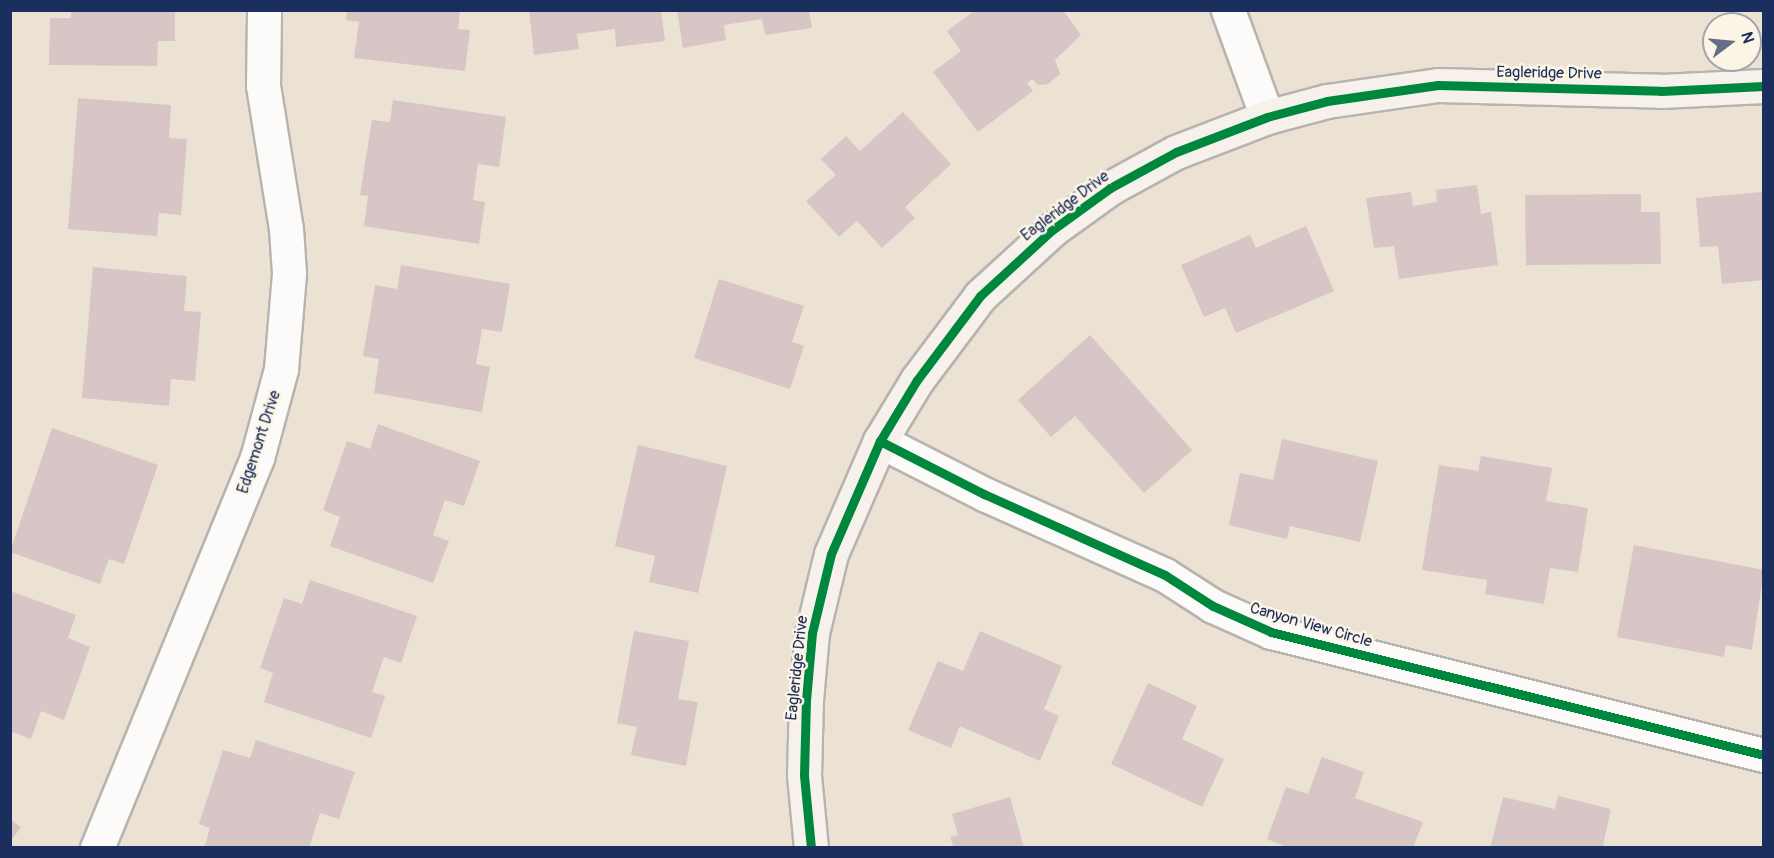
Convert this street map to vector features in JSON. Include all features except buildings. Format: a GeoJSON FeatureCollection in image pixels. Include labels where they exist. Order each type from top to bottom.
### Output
{"type":"FeatureCollection","features":[{"type":"Feature","properties":{"kind":"main road","name":"Eagleridge Drive"},"geometry":{"type":"LineString","coordinates":[[811,848],[804,776],[812,633],[831,554],[880,441],[917,380],[980,296],[1052,230],[1110,188],[1176,152],[1267,117],[1382,90],[1438,85],[1661,91],[1764,86]]}},
{"type":"Feature","properties":{"kind":"street","name":"Edgemont Drive"},"geometry":{"type":"LineString","coordinates":[[97,848],[257,458],[282,369],[289,273],[286,229],[263,85],[264,10]]}},
{"type":"Feature","properties":{"kind":"street"},"geometry":{"type":"LineString","coordinates":[[1228,10],[1267,117]]}},
{"type":"Feature","properties":{"kind":"street","name":"Canyon View Circle"},"geometry":{"type":"LineString","coordinates":[[880,441],[965,486],[1165,575],[1221,610],[1271,632],[1764,756]]}},
{"type":"Feature","properties":{"kind":"cycle path"},"geometry":{"type":"LineString","coordinates":[[811,848],[804,775],[806,700],[812,633],[831,554],[880,441],[917,380],[980,296],[1052,230],[1110,188],[1176,152],[1267,117],[1327,101],[1438,85],[1661,91],[1764,86]]}},
{"type":"Feature","properties":{"kind":"cycle path"},"geometry":{"type":"LineString","coordinates":[[880,441],[984,494],[1165,575],[1213,606],[1271,632],[1764,755]]}}]}
